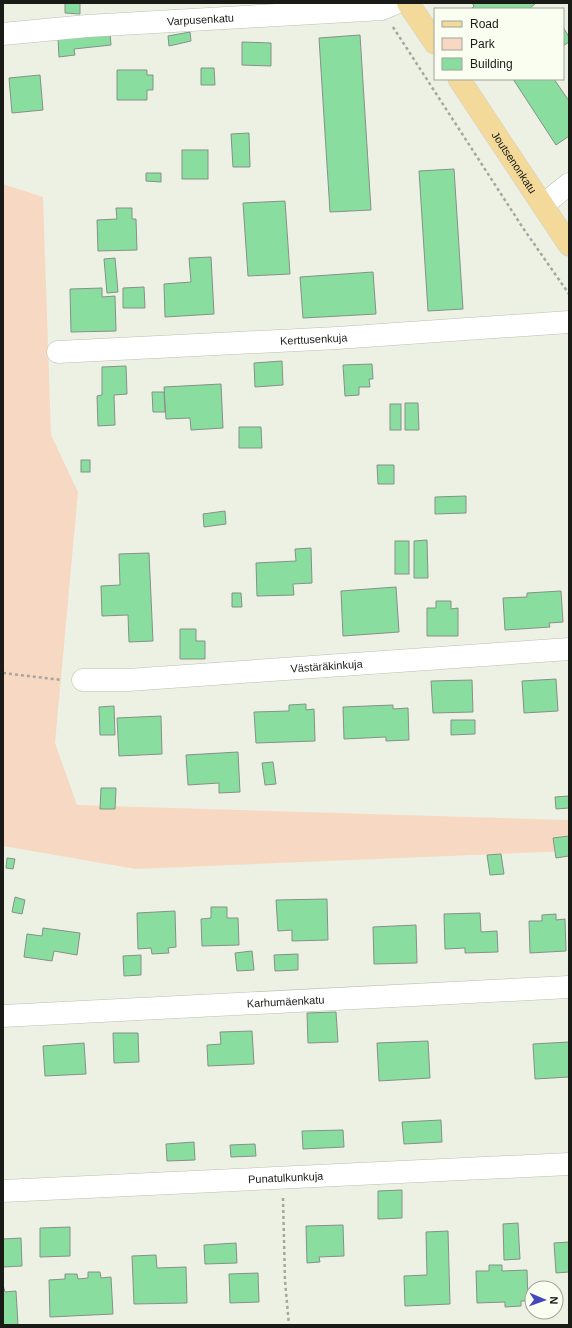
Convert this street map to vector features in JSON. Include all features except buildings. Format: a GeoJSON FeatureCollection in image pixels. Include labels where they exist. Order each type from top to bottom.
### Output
{"type":"FeatureCollection","features":[{"type":"Feature","properties":{"kind":"main road"},"geometry":{"type":"LineString","coordinates":[[408,3],[434,42]]}},
{"type":"Feature","properties":{"kind":"main road","name":"Joutsenonkatu"},"geometry":{"type":"LineString","coordinates":[[460,80],[569,245]]}},
{"type":"Feature","properties":{"kind":"street","name":"Varpusenkatu"},"geometry":{"type":"LineString","coordinates":[[3,34],[87,26],[389,6]]}},
{"type":"Feature","properties":{"kind":"street"},"geometry":{"type":"LineString","coordinates":[[543,205],[569,184]]}},
{"type":"Feature","properties":{"kind":"street","name":"Kerttusenkuja"},"geometry":{"type":"LineString","coordinates":[[58,352],[336,338],[569,322]]}},
{"type":"Feature","properties":{"kind":"street","name":"Västäräkinkuja"},"geometry":{"type":"LineString","coordinates":[[83,680],[128,680],[569,649]]}},
{"type":"Feature","properties":{"kind":"street","name":"Karhumäenkatu"},"geometry":{"type":"LineString","coordinates":[[3,1016],[569,987]]}},
{"type":"Feature","properties":{"kind":"street","name":"Punatulkunkuja"},"geometry":{"type":"LineString","coordinates":[[3,1191],[569,1164]]}},
{"type":"Feature","properties":{"kind":"path"},"geometry":{"type":"LineString","coordinates":[[389,6],[523,228],[569,294]]}},
{"type":"Feature","properties":{"kind":"path"},"geometry":{"type":"LineString","coordinates":[[3,673],[55,680],[83,680]]}},
{"type":"Feature","properties":{"kind":"path"},"geometry":{"type":"LineString","coordinates":[[283,1178],[285,1281],[289,1325]]}},
{"type":"Feature","properties":{"kind":"green space"},"geometry":{"type":"Polygon","coordinates":[[[3,184],[43,197],[51,435],[78,492],[55,743],[77,805],[569,820],[569,851],[136,869],[3,846],[3,184]]]}}]}
